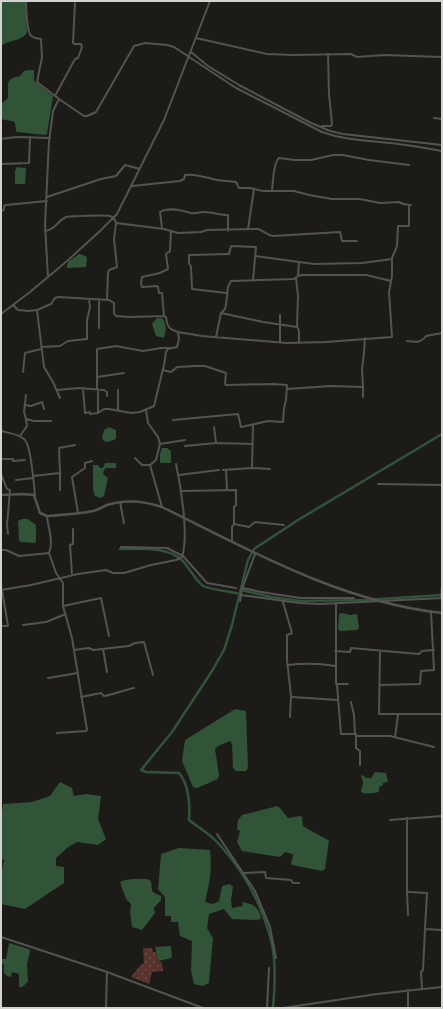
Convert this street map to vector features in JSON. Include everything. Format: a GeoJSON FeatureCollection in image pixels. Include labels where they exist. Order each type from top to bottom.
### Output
{"type":"FeatureCollection","features":[{"type":"Feature","properties":{"kind":"street"},"geometry":{"type":"LineString","coordinates":[[26,1],[28,29],[32,36],[41,39],[42,45],[41,64],[37,82],[84,116],[96,112],[134,46],[145,43],[167,45],[174,47],[189,56],[236,88],[319,131],[344,139],[382,142],[442,151]]}},
{"type":"Feature","properties":{"kind":"street"},"geometry":{"type":"LineString","coordinates":[[1,314],[48,277],[100,231],[122,206],[164,120],[189,56],[192,52],[210,1]]}},
{"type":"Feature","properties":{"kind":"street"},"geometry":{"type":"LineString","coordinates":[[55,96],[75,59],[78,58],[82,47],[81,44],[73,43],[75,3]]}},
{"type":"Feature","properties":{"kind":"street"},"geometry":{"type":"LineString","coordinates":[[196,38],[267,54],[351,54],[357,57],[384,55],[442,57]]}},
{"type":"Feature","properties":{"kind":"street"},"geometry":{"type":"LineString","coordinates":[[192,52],[208,66],[239,85],[330,131],[343,134],[442,145]]}},
{"type":"Feature","properties":{"kind":"street"},"geometry":{"type":"LineString","coordinates":[[321,127],[330,126],[332,124],[329,94],[328,54]]}},
{"type":"Feature","properties":{"kind":"street"},"geometry":{"type":"LineString","coordinates":[[48,277],[45,231],[50,138],[53,111],[59,99]]}},
{"type":"Feature","properties":{"kind":"street"},"geometry":{"type":"LineString","coordinates":[[434,118],[442,119]]}},
{"type":"Feature","properties":{"kind":"street"},"geometry":{"type":"LineString","coordinates":[[319,131],[321,127]]}},
{"type":"Feature","properties":{"kind":"street"},"geometry":{"type":"LineString","coordinates":[[1,139],[13,137],[50,138]]}},
{"type":"Feature","properties":{"kind":"street"},"geometry":{"type":"LineString","coordinates":[[1,164],[29,163],[30,137]]}},
{"type":"Feature","properties":{"kind":"street"},"geometry":{"type":"LineString","coordinates":[[272,191],[272,175],[279,158],[311,160],[333,155],[343,155],[374,161],[409,165]]}},
{"type":"Feature","properties":{"kind":"street"},"geometry":{"type":"LineString","coordinates":[[47,197],[101,179],[116,176],[125,165],[140,169]]}},
{"type":"Feature","properties":{"kind":"street"},"geometry":{"type":"LineString","coordinates":[[132,186],[180,181],[184,179],[185,175],[190,174],[206,176],[220,181],[236,182],[239,188],[263,191],[294,191],[332,199],[355,198],[380,203],[399,202],[410,205],[409,226],[398,226],[397,246],[392,259],[389,300],[393,335],[391,337],[280,343],[216,337],[170,330],[166,317],[164,316],[162,293],[159,293],[158,286],[142,287],[141,281],[142,278],[168,269],[166,254],[170,251],[171,231]]}},
{"type":"Feature","properties":{"kind":"street"},"geometry":{"type":"LineString","coordinates":[[248,230],[254,189]]}},
{"type":"Feature","properties":{"kind":"street"},"geometry":{"type":"LineString","coordinates":[[1,211],[4,210],[4,206],[6,205],[47,201]]}},
{"type":"Feature","properties":{"kind":"street"},"geometry":{"type":"LineString","coordinates":[[162,228],[160,212],[165,210],[182,210],[228,215],[228,231]]}},
{"type":"Feature","properties":{"kind":"street"},"geometry":{"type":"LineString","coordinates":[[45,231],[56,227],[67,216],[109,216],[113,218],[116,223],[114,239],[116,267],[109,270],[108,273],[108,299]]}},
{"type":"Feature","properties":{"kind":"street"},"geometry":{"type":"LineString","coordinates":[[116,223],[162,228],[171,231],[188,233],[204,232],[207,230],[261,230],[269,236],[273,236],[340,232],[342,241],[357,241]]}},
{"type":"Feature","properties":{"kind":"street"},"geometry":{"type":"LineString","coordinates":[[227,293],[192,289],[191,267],[188,263],[190,255],[229,254],[232,245],[256,247],[253,280]]}},
{"type":"Feature","properties":{"kind":"street"},"geometry":{"type":"LineString","coordinates":[[255,256],[314,264],[356,264],[392,259]]}},
{"type":"Feature","properties":{"kind":"street"},"geometry":{"type":"LineString","coordinates":[[298,262],[297,327],[299,343]]}},
{"type":"Feature","properties":{"kind":"street"},"geometry":{"type":"LineString","coordinates":[[216,337],[221,313],[225,309],[228,287],[231,281],[277,280],[297,277],[366,276],[391,281]]}},
{"type":"Feature","properties":{"kind":"street"},"geometry":{"type":"LineString","coordinates":[[13,305],[18,310],[26,311],[37,310],[51,304],[55,298],[58,297],[108,299],[112,301],[116,316],[164,316]]}},
{"type":"Feature","properties":{"kind":"street"},"geometry":{"type":"LineString","coordinates":[[23,372],[25,353],[41,348],[60,346],[68,341],[87,339],[87,320],[90,308],[89,299]]}},
{"type":"Feature","properties":{"kind":"street"},"geometry":{"type":"LineString","coordinates":[[99,299],[99,328]]}},
{"type":"Feature","properties":{"kind":"street"},"geometry":{"type":"LineString","coordinates":[[37,310],[44,367],[60,398]]}},
{"type":"Feature","properties":{"kind":"street"},"geometry":{"type":"LineString","coordinates":[[221,313],[297,327]]}},
{"type":"Feature","properties":{"kind":"street"},"geometry":{"type":"LineString","coordinates":[[280,315],[280,343]]}},
{"type":"Feature","properties":{"kind":"street"},"geometry":{"type":"LineString","coordinates":[[98,413],[96,350],[111,346],[121,346],[146,351],[161,348],[175,348],[178,345],[178,332]]}},
{"type":"Feature","properties":{"kind":"street"},"geometry":{"type":"LineString","coordinates":[[407,341],[419,342],[426,336],[442,334]]}},
{"type":"Feature","properties":{"kind":"street"},"geometry":{"type":"LineString","coordinates":[[363,396],[362,369],[364,338]]}},
{"type":"Feature","properties":{"kind":"street"},"geometry":{"type":"LineString","coordinates":[[83,388],[85,413],[98,413],[104,409],[131,413],[146,410],[154,406],[166,352],[171,348]]}},
{"type":"Feature","properties":{"kind":"street"},"geometry":{"type":"LineString","coordinates":[[163,370],[171,372],[177,367],[205,366],[226,373],[226,385],[287,384],[284,421],[268,421],[241,427],[238,414],[172,420]]}},
{"type":"Feature","properties":{"kind":"street"},"geometry":{"type":"LineString","coordinates":[[97,377],[124,372]]}},
{"type":"Feature","properties":{"kind":"street"},"geometry":{"type":"LineString","coordinates":[[287,389],[331,386],[363,387]]}},
{"type":"Feature","properties":{"kind":"street"},"geometry":{"type":"LineString","coordinates":[[57,390],[83,388],[98,389],[106,391],[107,396]]}},
{"type":"Feature","properties":{"kind":"street"},"geometry":{"type":"LineString","coordinates":[[118,390],[118,410]]}},
{"type":"Feature","properties":{"kind":"street"},"geometry":{"type":"LineString","coordinates":[[20,436],[27,426],[24,412],[26,396]]}},
{"type":"Feature","properties":{"kind":"street"},"geometry":{"type":"LineString","coordinates":[[25,405],[31,406],[42,402],[44,409]]}},
{"type":"Feature","properties":{"kind":"street"},"geometry":{"type":"LineString","coordinates":[[135,458],[139,463],[150,465],[156,460],[160,444],[158,437],[148,423],[146,410]]}},
{"type":"Feature","properties":{"kind":"street"},"geometry":{"type":"LineString","coordinates":[[26,419],[34,421],[51,421]]}},
{"type":"Feature","properties":{"kind":"street"},"geometry":{"type":"LineString","coordinates":[[252,468],[253,424]]}},
{"type":"Feature","properties":{"kind":"street"},"geometry":{"type":"LineString","coordinates":[[214,427],[216,443]]}},
{"type":"Feature","properties":{"kind":"street"},"geometry":{"type":"LineString","coordinates":[[1,431],[20,436],[27,443],[35,497],[40,513],[47,516],[94,511],[120,502],[140,502],[162,507],[245,549],[316,580],[378,601],[442,613]]}},
{"type":"Feature","properties":{"kind":"street"},"geometry":{"type":"LineString","coordinates":[[160,444],[185,440]]}},
{"type":"Feature","properties":{"kind":"street"},"geometry":{"type":"LineString","coordinates":[[185,446],[216,443],[253,444]]}},
{"type":"Feature","properties":{"kind":"street"},"geometry":{"type":"LineString","coordinates":[[60,490],[59,448],[75,445]]}},
{"type":"Feature","properties":{"kind":"street"},"geometry":{"type":"LineString","coordinates":[[1,458],[13,459],[13,461],[25,460]]}},
{"type":"Feature","properties":{"kind":"street"},"geometry":{"type":"LineString","coordinates":[[78,513],[72,477],[85,468],[85,462],[92,461]]}},
{"type":"Feature","properties":{"kind":"street"},"geometry":{"type":"LineString","coordinates":[[1,626],[8,626],[1,590],[72,575],[106,570],[119,574],[178,560],[182,557],[184,546],[183,517],[181,491],[176,464]]}},
{"type":"Feature","properties":{"kind":"street"},"geometry":{"type":"LineString","coordinates":[[150,465],[162,507]]}},
{"type":"Feature","properties":{"kind":"street"},"geometry":{"type":"LineString","coordinates":[[223,470],[252,468],[270,469]]}},
{"type":"Feature","properties":{"kind":"street"},"geometry":{"type":"LineString","coordinates":[[178,475],[219,470]]}},
{"type":"Feature","properties":{"kind":"street"},"geometry":{"type":"LineString","coordinates":[[226,470],[227,490]]}},
{"type":"Feature","properties":{"kind":"street"},"geometry":{"type":"LineString","coordinates":[[16,480],[60,473]]}},
{"type":"Feature","properties":{"kind":"street"},"geometry":{"type":"LineString","coordinates":[[1,474],[7,489],[10,490],[7,526],[8,534]]}},
{"type":"Feature","properties":{"kind":"street"},"geometry":{"type":"LineString","coordinates":[[378,484],[442,485]]}},
{"type":"Feature","properties":{"kind":"street"},"geometry":{"type":"LineString","coordinates":[[181,491],[236,490],[232,542]]}},
{"type":"Feature","properties":{"kind":"street"},"geometry":{"type":"LineString","coordinates":[[1,495],[32,494],[35,497]]}},
{"type":"Feature","properties":{"kind":"street"},"geometry":{"type":"LineString","coordinates":[[120,502],[124,523]]}},
{"type":"Feature","properties":{"kind":"street"},"geometry":{"type":"LineString","coordinates":[[47,516],[51,534],[49,553],[56,573],[63,585],[63,606],[74,650],[87,731],[57,733]]}},
{"type":"Feature","properties":{"kind":"street"},"geometry":{"type":"LineString","coordinates":[[234,524],[249,527],[255,522],[284,525]]}},
{"type":"Feature","properties":{"kind":"street"},"geometry":{"type":"LineString","coordinates":[[72,575],[70,545],[73,544],[73,529]]}},
{"type":"Feature","properties":{"kind":"street"},"geometry":{"type":"LineString","coordinates":[[122,547],[166,548],[178,552],[207,583],[236,588]]}},
{"type":"Feature","properties":{"kind":"street"},"geometry":{"type":"LineString","coordinates":[[1,550],[6,550],[19,556],[49,553]]}},
{"type":"Feature","properties":{"kind":"street"},"geometry":{"type":"LineString","coordinates":[[240,601],[255,553]]}},
{"type":"Feature","properties":{"kind":"street"},"geometry":{"type":"LineString","coordinates":[[241,594],[299,603],[336,604],[442,598],[442,586]]}},
{"type":"Feature","properties":{"kind":"street"},"geometry":{"type":"LineString","coordinates":[[243,588],[300,598],[354,598]]}},
{"type":"Feature","properties":{"kind":"street"},"geometry":{"type":"LineString","coordinates":[[63,606],[101,598],[109,636]]}},
{"type":"Feature","properties":{"kind":"street"},"geometry":{"type":"LineString","coordinates":[[282,601],[292,633],[287,635],[291,697],[290,717]]}},
{"type":"Feature","properties":{"kind":"street"},"geometry":{"type":"LineString","coordinates":[[336,604],[335,666],[341,734],[390,736],[434,747]]}},
{"type":"Feature","properties":{"kind":"street"},"geometry":{"type":"LineString","coordinates":[[380,685],[421,684],[421,671],[435,670],[431,612]]}},
{"type":"Feature","properties":{"kind":"street"},"geometry":{"type":"LineString","coordinates":[[22,625],[46,622],[66,614]]}},
{"type":"Feature","properties":{"kind":"street"},"geometry":{"type":"LineString","coordinates":[[74,650],[89,648],[93,650],[103,649],[128,646],[144,642],[152,675]]}},
{"type":"Feature","properties":{"kind":"street"},"geometry":{"type":"LineString","coordinates":[[335,651],[350,652],[351,648],[419,654],[422,651],[434,650]]}},
{"type":"Feature","properties":{"kind":"street"},"geometry":{"type":"LineString","coordinates":[[103,649],[107,672]]}},
{"type":"Feature","properties":{"kind":"street"},"geometry":{"type":"LineString","coordinates":[[380,651],[378,714],[442,714]]}},
{"type":"Feature","properties":{"kind":"street"},"geometry":{"type":"LineString","coordinates":[[288,665],[319,663],[335,666]]}},
{"type":"Feature","properties":{"kind":"street"},"geometry":{"type":"LineString","coordinates":[[48,678],[78,673]]}},
{"type":"Feature","properties":{"kind":"street"},"geometry":{"type":"LineString","coordinates":[[336,684],[348,684]]}},
{"type":"Feature","properties":{"kind":"street"},"geometry":{"type":"LineString","coordinates":[[81,697],[101,693],[104,696],[120,693],[134,688]]}},
{"type":"Feature","properties":{"kind":"street"},"geometry":{"type":"LineString","coordinates":[[291,697],[338,700]]}},
{"type":"Feature","properties":{"kind":"street"},"geometry":{"type":"LineString","coordinates":[[351,702],[354,715],[356,748],[360,751],[360,765]]}},
{"type":"Feature","properties":{"kind":"street"},"geometry":{"type":"LineString","coordinates":[[395,737],[398,715]]}},
{"type":"Feature","properties":{"kind":"street"},"geometry":{"type":"LineString","coordinates":[[390,820],[442,816]]}},
{"type":"Feature","properties":{"kind":"street"},"geometry":{"type":"LineString","coordinates":[[407,818],[408,915]]}},
{"type":"Feature","properties":{"kind":"street"},"geometry":{"type":"LineString","coordinates":[[217,834],[256,891],[270,926],[276,958]]}},
{"type":"Feature","properties":{"kind":"street"},"geometry":{"type":"LineString","coordinates":[[243,873],[265,872],[266,878],[291,880],[293,883],[299,883]]}},
{"type":"Feature","properties":{"kind":"street"},"geometry":{"type":"LineString","coordinates":[[407,892],[427,893],[423,970],[421,972],[422,988]]}},
{"type":"Feature","properties":{"kind":"street"},"geometry":{"type":"LineString","coordinates":[[425,929],[442,930]]}},
{"type":"Feature","properties":{"kind":"street"},"geometry":{"type":"LineString","coordinates":[[1,937],[108,972],[203,1008]]}},
{"type":"Feature","properties":{"kind":"street"},"geometry":{"type":"LineString","coordinates":[[268,968],[268,1008]]}},
{"type":"Feature","properties":{"kind":"street"},"geometry":{"type":"LineString","coordinates":[[106,1008],[108,972]]}},
{"type":"Feature","properties":{"kind":"street"},"geometry":{"type":"LineString","coordinates":[[283,1008],[422,988],[442,987]]}},
{"type":"Feature","properties":{"kind":"street"},"geometry":{"type":"LineString","coordinates":[[408,990],[408,1008]]}},
{"type":"Feature","properties":{"kind":"shaded area"},"geometry":{"type":"Polygon","coordinates":[[[1,1],[25,1],[27,32],[23,37],[1,46],[1,1]]]}},
{"type":"Feature","properties":{"kind":"shaded area"},"geometry":{"type":"Polygon","coordinates":[[[28,70],[34,70],[34,81],[53,96],[47,134],[45,135],[17,132],[13,121],[4,120],[1,118],[1,104],[8,98],[9,81],[28,70]]]}},
{"type":"Feature","properties":{"kind":"shaded area"},"geometry":{"type":"Polygon","coordinates":[[[17,167],[26,168],[25,184],[15,184],[15,171],[17,167]]]}},
{"type":"Feature","properties":{"kind":"shaded area"},"geometry":{"type":"Polygon","coordinates":[[[79,254],[87,257],[86,267],[67,268],[69,261],[79,254]]]}},
{"type":"Feature","properties":{"kind":"shaded area"},"geometry":{"type":"Polygon","coordinates":[[[157,318],[162,318],[165,323],[166,331],[164,338],[156,336],[152,324],[157,318]]]}},
{"type":"Feature","properties":{"kind":"shaded area"},"geometry":{"type":"Polygon","coordinates":[[[109,427],[116,430],[116,439],[108,442],[104,441],[102,438],[104,430],[109,427]]]}},
{"type":"Feature","properties":{"kind":"shaded area"},"geometry":{"type":"Polygon","coordinates":[[[162,448],[167,448],[171,451],[171,463],[160,463],[162,448]]]}},
{"type":"Feature","properties":{"kind":"shaded area"},"geometry":{"type":"Polygon","coordinates":[[[105,463],[115,463],[116,468],[106,468],[104,470],[103,474],[108,478],[104,496],[100,498],[95,496],[93,490],[93,465],[98,465],[100,468],[103,468],[105,463]]]}},
{"type":"Feature","properties":{"kind":"shaded area"},"geometry":{"type":"Polygon","coordinates":[[[28,519],[36,525],[35,543],[20,542],[18,521],[28,519]]]}},
{"type":"Feature","properties":{"kind":"shaded area"},"geometry":{"type":"Polygon","coordinates":[[[342,613],[350,615],[357,614],[359,628],[357,630],[340,631],[338,629],[339,614],[342,613]]]}},
{"type":"Feature","properties":{"kind":"shaded area"},"geometry":{"type":"Polygon","coordinates":[[[235,709],[246,711],[248,768],[246,771],[236,771],[233,768],[232,744],[230,741],[218,746],[215,749],[219,775],[218,779],[197,788],[193,787],[182,761],[185,740],[235,709]]]}},
{"type":"Feature","properties":{"kind":"shaded area"},"geometry":{"type":"Polygon","coordinates":[[[375,772],[386,773],[388,782],[383,783],[383,785],[379,787],[379,792],[368,794],[361,792],[363,782],[361,776],[363,775],[366,778],[371,778],[375,772]]]}},
{"type":"Feature","properties":{"kind":"shaded area"},"geometry":{"type":"Polygon","coordinates":[[[60,782],[72,788],[74,796],[86,794],[101,796],[98,819],[106,839],[98,845],[77,842],[67,848],[56,858],[56,866],[64,867],[64,883],[25,909],[1,904],[1,874],[4,860],[1,859],[1,820],[3,804],[32,802],[50,796],[60,782]]]}},
{"type":"Feature","properties":{"kind":"shaded area"},"geometry":{"type":"Polygon","coordinates":[[[277,806],[288,818],[302,817],[303,826],[329,841],[325,869],[322,871],[292,865],[293,855],[285,852],[280,857],[242,851],[237,842],[240,831],[237,829],[238,820],[242,815],[277,806]]]}},
{"type":"Feature","properties":{"kind":"shaded area"},"geometry":{"type":"Polygon","coordinates":[[[179,848],[210,850],[210,876],[205,902],[213,904],[219,901],[222,886],[230,884],[233,887],[231,900],[232,908],[243,906],[242,902],[250,904],[257,909],[261,919],[232,919],[224,909],[209,914],[207,928],[213,938],[209,983],[203,986],[194,984],[191,971],[192,941],[180,936],[178,922],[171,922],[171,916],[165,916],[165,897],[158,889],[161,854],[179,848]]]}},
{"type":"Feature","properties":{"kind":"shaded area"},"geometry":{"type":"Polygon","coordinates":[[[133,879],[147,879],[151,881],[152,891],[161,896],[161,900],[154,908],[155,913],[142,930],[132,927],[130,912],[131,904],[126,899],[120,882],[133,879]]]}},
{"type":"Feature","properties":{"kind":"shaded area"},"geometry":{"type":"Polygon","coordinates":[[[9,943],[29,949],[30,951],[27,964],[28,982],[22,987],[19,987],[19,974],[12,972],[11,977],[6,976],[4,964],[1,963],[1,959],[6,959],[9,943]]]}},
{"type":"Feature","properties":{"kind":"shaded area"},"geometry":{"type":"Polygon","coordinates":[[[171,946],[172,958],[158,961],[155,947],[171,946]]]}},
{"type":"Feature","properties":{"kind":"shaded area"},"geometry":{"type":"Polygon","coordinates":[[[143,948],[152,948],[153,952],[156,952],[158,961],[162,963],[163,971],[152,972],[149,984],[131,977],[144,963],[143,948]]]}},
{"type":"Feature","properties":{"kind":"waterway"},"geometry":{"type":"LineString","coordinates":[[273,1008],[275,976],[272,944],[258,903],[251,890],[236,865],[218,843],[189,820],[187,789],[179,773],[146,772],[141,770],[172,732],[224,650],[232,625],[248,560],[254,549],[298,520],[442,434]]}},
{"type":"Feature","properties":{"kind":"waterway"},"geometry":{"type":"LineString","coordinates":[[120,549],[153,549],[170,553],[183,561],[195,578],[203,586],[240,594]]}},
{"type":"Feature","properties":{"kind":"waterway"},"geometry":{"type":"LineString","coordinates":[[241,590],[271,597],[300,601],[364,600],[442,595]]}}]}
